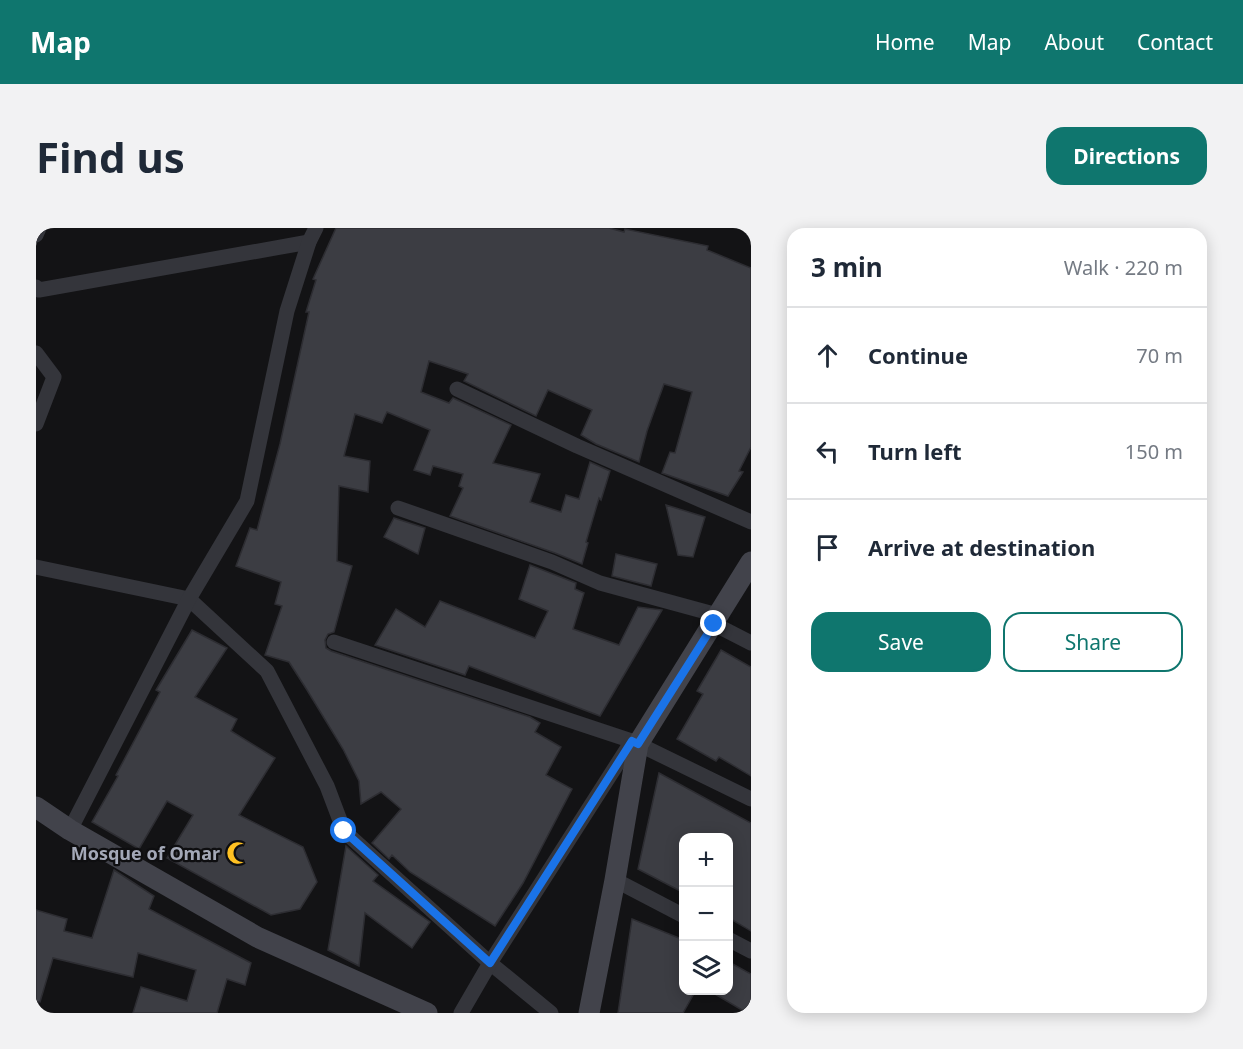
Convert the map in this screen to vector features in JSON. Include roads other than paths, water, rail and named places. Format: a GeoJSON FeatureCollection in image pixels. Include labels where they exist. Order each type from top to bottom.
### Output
{"type":"FeatureCollection","features":[{"type":"Feature","properties":{"kind":"street"},"geometry":{"type":"LineString","coordinates":[[36,235],[39,228]]}},
{"type":"Feature","properties":{"kind":"street"},"geometry":{"type":"LineString","coordinates":[[70,830],[189,599],[247,501],[287,311],[309,242],[316,228]]}},
{"type":"Feature","properties":{"kind":"street"},"geometry":{"type":"LineString","coordinates":[[37,290],[309,242]]}},
{"type":"Feature","properties":{"kind":"street"},"geometry":{"type":"LineString","coordinates":[[36,353],[54,377],[36,424]]}},
{"type":"Feature","properties":{"kind":"street"},"geometry":{"type":"LineString","coordinates":[[457,389],[578,446],[751,522]]}},
{"type":"Feature","properties":{"kind":"street"},"geometry":{"type":"LineString","coordinates":[[398,508],[552,562],[600,583],[712,619],[751,643]]}},
{"type":"Feature","properties":{"kind":"street"},"geometry":{"type":"LineString","coordinates":[[712,619],[751,546]]}},
{"type":"Feature","properties":{"kind":"street"},"geometry":{"type":"LineString","coordinates":[[461,1013],[490,963],[751,562]]}},
{"type":"Feature","properties":{"kind":"street"},"geometry":{"type":"LineString","coordinates":[[36,567],[189,599],[267,671],[327,786],[344,831],[490,963],[551,1013]]}},
{"type":"Feature","properties":{"kind":"street"},"geometry":{"type":"LineString","coordinates":[[334,642],[635,743],[751,799]]}},
{"type":"Feature","properties":{"kind":"street"},"geometry":{"type":"LineString","coordinates":[[589,1013],[615,880],[635,743]]}},
{"type":"Feature","properties":{"kind":"street"},"geometry":{"type":"LineString","coordinates":[[36,807],[70,830],[257,937],[427,1013]]}},
{"type":"Feature","properties":{"kind":"street"},"geometry":{"type":"LineString","coordinates":[[615,880],[679,913]]}},
{"type":"Feature","properties":{"kind":"street"},"geometry":{"type":"LineString","coordinates":[[733,941],[751,951]]}},
{"type":"Feature","properties":{"kind":"place","name":"Mosque of Omar"},"geometry":{"type":"Point","coordinates":[238,853]}}]}
